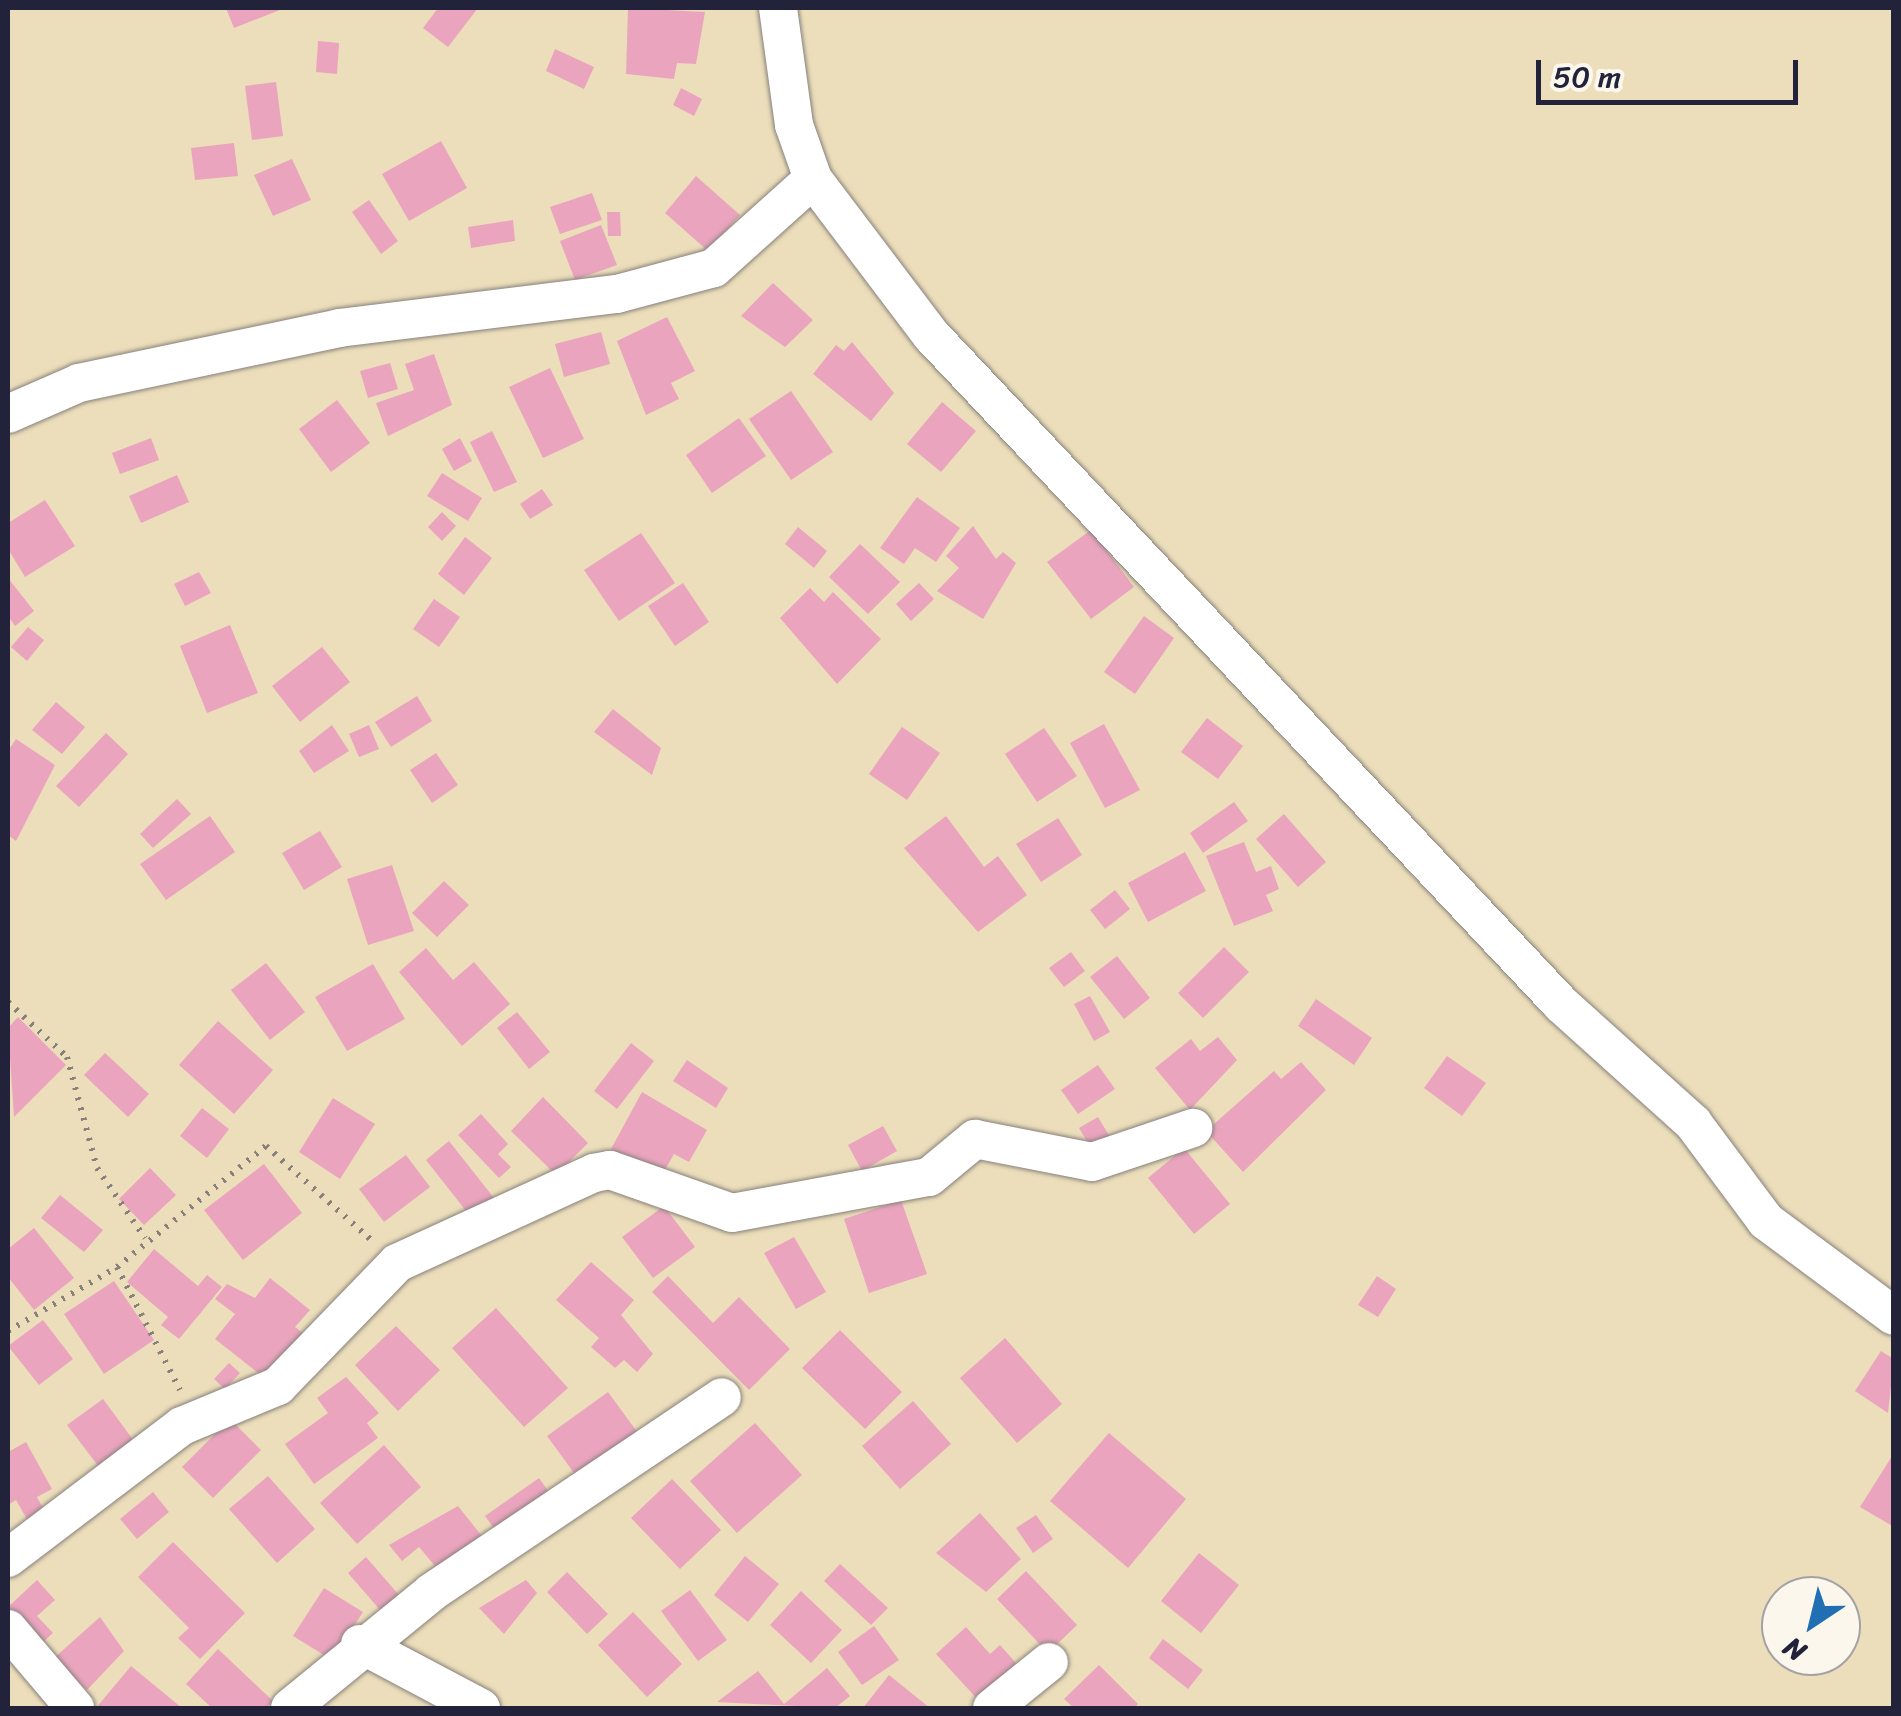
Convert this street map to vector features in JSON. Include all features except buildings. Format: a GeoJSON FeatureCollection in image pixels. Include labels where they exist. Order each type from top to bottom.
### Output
{"type":"FeatureCollection","features":[{"type":"Feature","properties":{"kind":"street"},"geometry":{"type":"LineString","coordinates":[[778,8],[794,125],[813,179],[931,335],[1560,1004],[1693,1123],[1766,1221],[1894,1316]]}},
{"type":"Feature","properties":{"kind":"street"},"geometry":{"type":"LineString","coordinates":[[8,414],[80,383],[340,328],[617,294],[714,268],[813,179]]}},
{"type":"Feature","properties":{"kind":"street"},"geometry":{"type":"LineString","coordinates":[[8,1558],[182,1426],[278,1386],[397,1264],[610,1170],[732,1213],[929,1176],[976,1139],[1092,1162],[1193,1128]]}},
{"type":"Feature","properties":{"kind":"street"},"geometry":{"type":"LineString","coordinates":[[290,1708],[360,1644],[722,1397]]}},
{"type":"Feature","properties":{"kind":"street"},"geometry":{"type":"LineString","coordinates":[[8,1629],[75,1708]]}},
{"type":"Feature","properties":{"kind":"street"},"geometry":{"type":"LineString","coordinates":[[360,1644],[481,1708]]}},
{"type":"Feature","properties":{"kind":"street"},"geometry":{"type":"LineString","coordinates":[[992,1708],[1049,1662]]}},
{"type":"Feature","properties":{"kind":"path"},"geometry":{"type":"LineString","coordinates":[[8,1002],[66,1057],[97,1168],[145,1238]]}},
{"type":"Feature","properties":{"kind":"path"},"geometry":{"type":"LineString","coordinates":[[8,1331],[117,1267],[145,1238],[266,1146],[397,1264]]}},
{"type":"Feature","properties":{"kind":"path"},"geometry":{"type":"LineString","coordinates":[[117,1267],[180,1376],[182,1426]]}}]}
